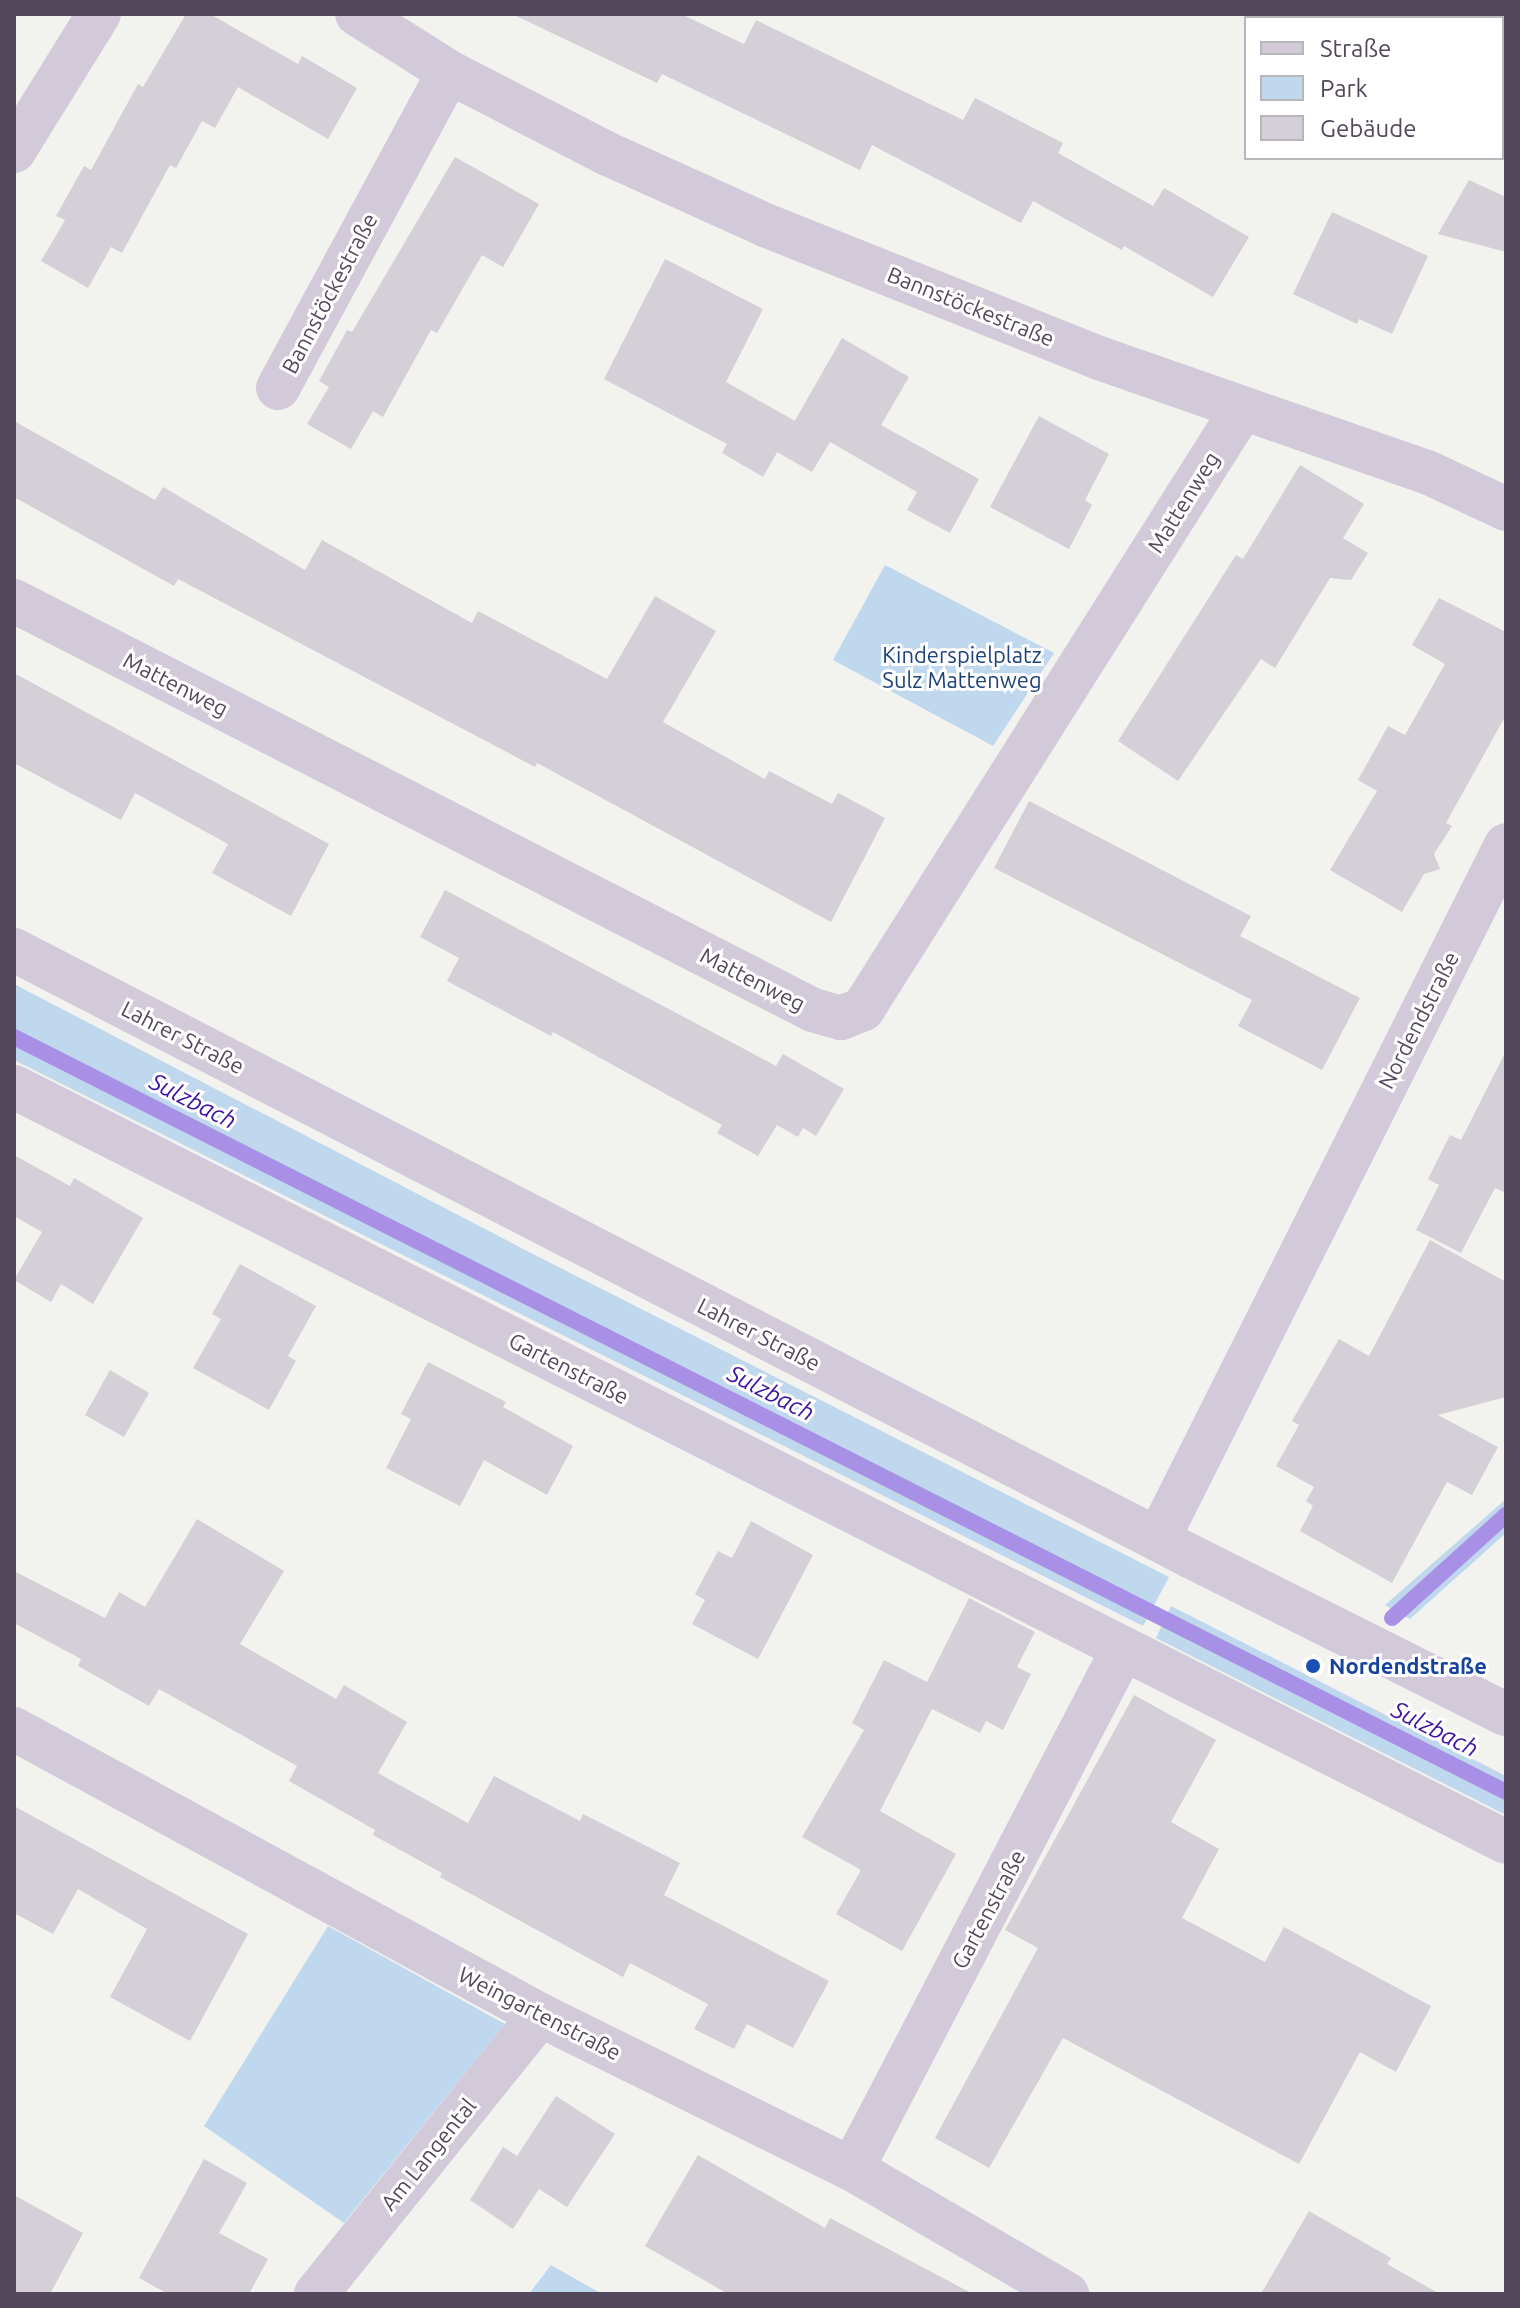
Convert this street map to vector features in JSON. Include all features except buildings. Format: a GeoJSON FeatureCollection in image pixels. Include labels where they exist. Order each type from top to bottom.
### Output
{"type":"FeatureCollection","features":[{"type":"Feature","properties":{"kind":"street"},"geometry":{"type":"LineString","coordinates":[[14,151],[99,14]]}},
{"type":"Feature","properties":{"kind":"street","name":"Bannstöckestraße"},"geometry":{"type":"LineString","coordinates":[[357,14],[449,72],[608,154],[765,225],[1099,358],[1427,472],[1506,509]]}},
{"type":"Feature","properties":{"kind":"street","name":"Bannstöckestraße"},"geometry":{"type":"LineString","coordinates":[[278,388],[449,72]]}},
{"type":"Feature","properties":{"kind":"street","name":"Mattenweg"},"geometry":{"type":"LineString","coordinates":[[14,601],[813,1010],[841,1018],[863,1009],[1242,409]]}},
{"type":"Feature","properties":{"kind":"street","name":"Nordendstraße"},"geometry":{"type":"LineString","coordinates":[[1158,1539],[1506,845]]}},
{"type":"Feature","properties":{"kind":"street","name":"Lahrer Straße"},"geometry":{"type":"LineString","coordinates":[[14,950],[1158,1539],[1506,1714]]}},
{"type":"Feature","properties":{"kind":"street","name":"Gartenstraße"},"geometry":{"type":"LineString","coordinates":[[14,1087],[1506,1842]]}},
{"type":"Feature","properties":{"kind":"street","name":"Gartenstraße"},"geometry":{"type":"LineString","coordinates":[[852,2169],[1123,1649]]}},
{"type":"Feature","properties":{"kind":"street","name":"Weingartenstraße"},"geometry":{"type":"LineString","coordinates":[[14,1729],[540,2015],[852,2169],[1067,2294]]}},
{"type":"Feature","properties":{"kind":"street","name":"Am Langental"},"geometry":{"type":"LineString","coordinates":[[316,2294],[540,2015]]}},
{"type":"Feature","properties":{"kind":"green space","name":"Kinderspielplatz Sulz Mattenweg"},"geometry":{"type":"Polygon","coordinates":[[[885,565],[1054,653],[993,746],[833,660],[885,565]]]}},
{"type":"Feature","properties":{"kind":"green space"},"geometry":{"type":"Polygon","coordinates":[[[14,984],[531,1253],[1169,1577],[1143,1626],[14,1060],[14,984]]]}},
{"type":"Feature","properties":{"kind":"green space"},"geometry":{"type":"Polygon","coordinates":[[[1506,1499],[1506,1533],[1410,1619],[1385,1605],[1506,1499]]]}},
{"type":"Feature","properties":{"kind":"green space"},"geometry":{"type":"Polygon","coordinates":[[[1171,1606],[1506,1776],[1506,1815],[1156,1638],[1171,1606]]]}},
{"type":"Feature","properties":{"kind":"green space"},"geometry":{"type":"Polygon","coordinates":[[[328,1926],[505,2024],[344,2223],[204,2126],[328,1926]]]}},
{"type":"Feature","properties":{"kind":"green space"},"geometry":{"type":"Polygon","coordinates":[[[551,2265],[602,2294],[529,2294],[551,2265]]]}},
{"type":"Feature","properties":{"kind":"waterway","name":"Sulzbach"},"geometry":{"type":"LineString","coordinates":[[14,1037],[1506,1792]]}},
{"type":"Feature","properties":{"kind":"waterway"},"geometry":{"type":"LineString","coordinates":[[1392,1618],[1506,1515]]}},
{"type":"Feature","properties":{"kind":"place","name":"Nordendstraße"},"geometry":{"type":"Point","coordinates":[1313,1666]}}]}
